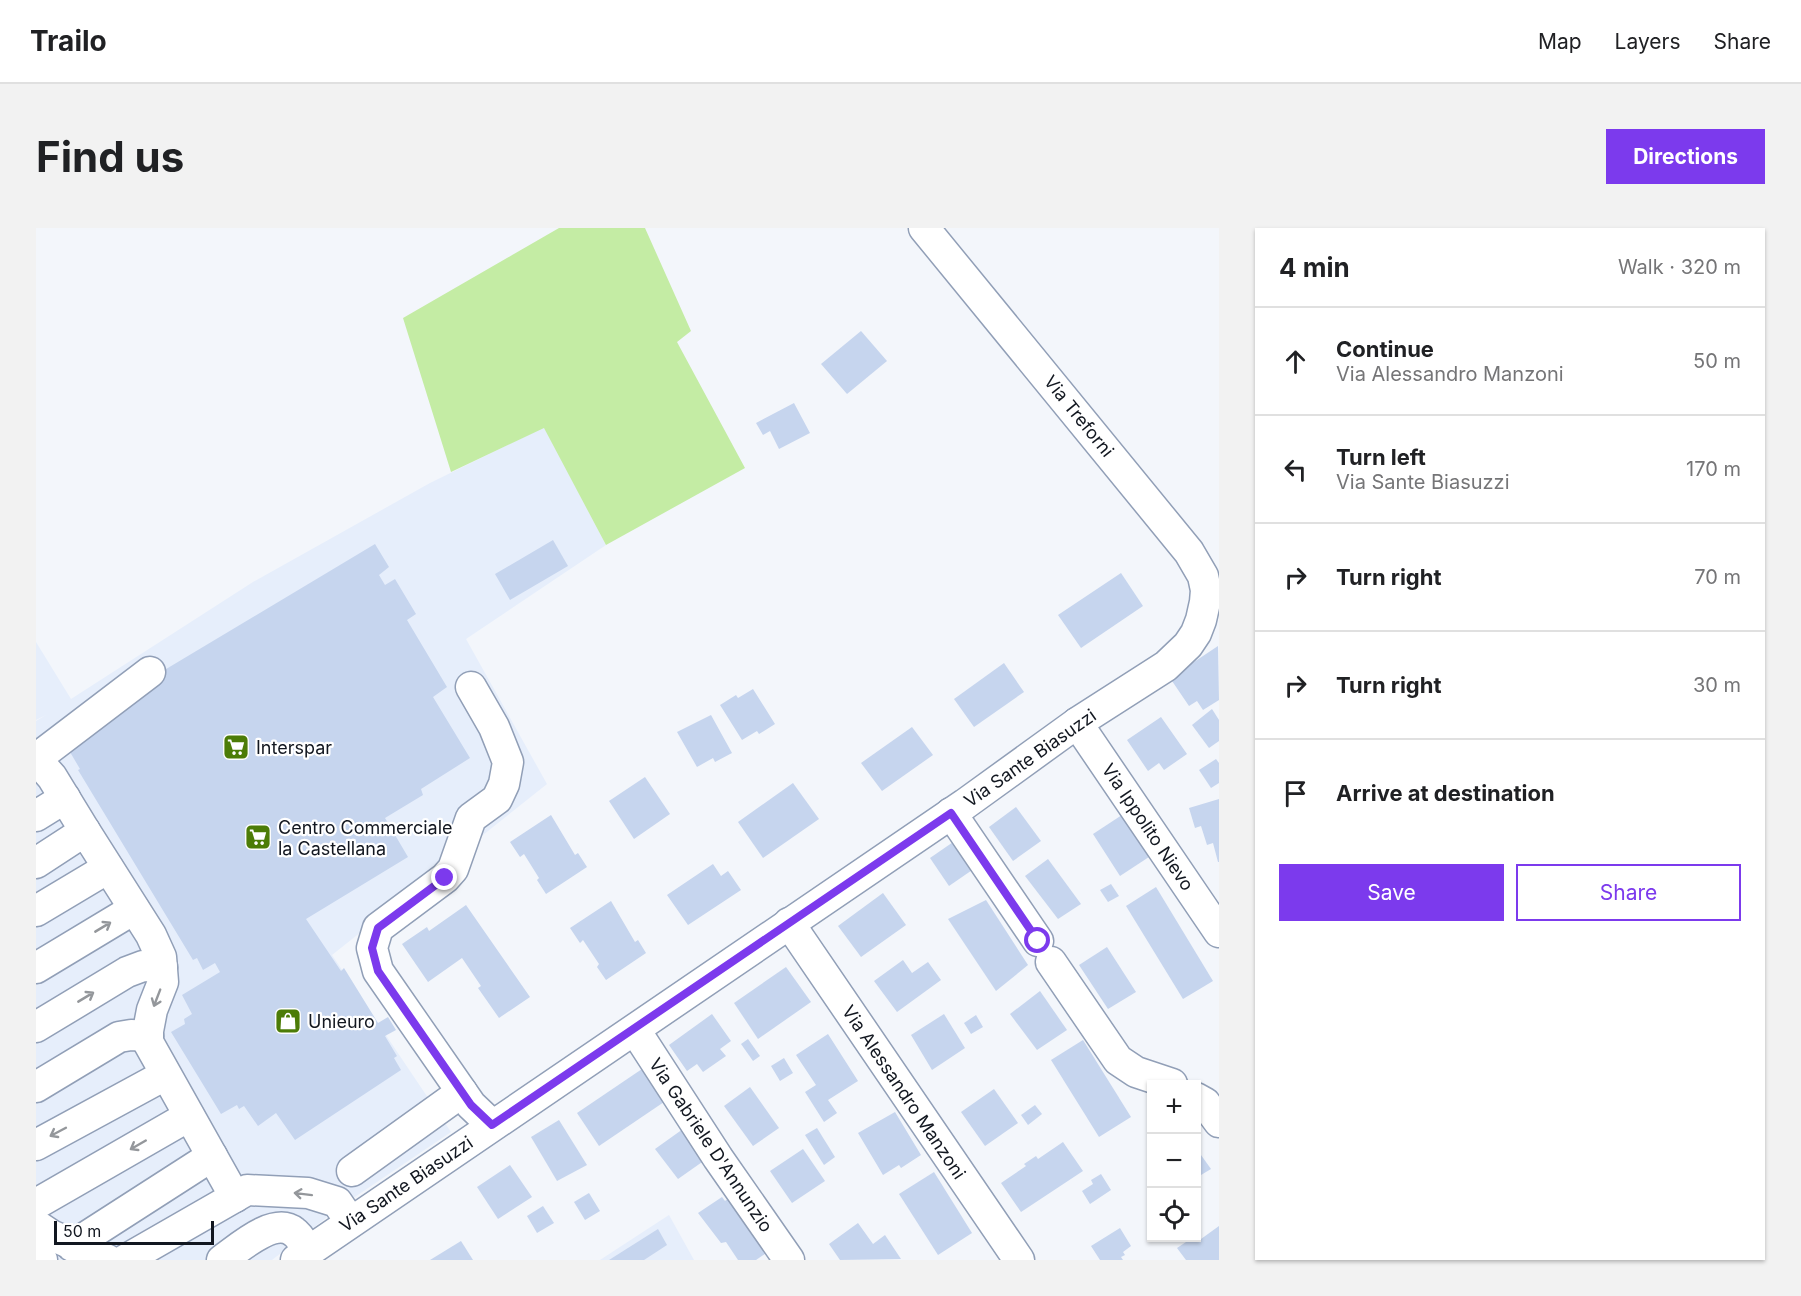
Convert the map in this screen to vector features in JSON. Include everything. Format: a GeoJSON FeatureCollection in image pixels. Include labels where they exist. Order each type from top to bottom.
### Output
{"type":"FeatureCollection","features":[{"type":"Feature","properties":{"kind":"street","name":"Via Treforni"},"geometry":{"type":"LineString","coordinates":[[924,228],[1189,552],[1203,576],[1212,604]]}},
{"type":"Feature","properties":{"kind":"street","name":"Via Sante Biasuzzi"},"geometry":{"type":"LineString","coordinates":[[302,1256],[350,1221],[635,1030],[951,813],[1077,723],[1166,666],[1188,645],[1212,604]]}},
{"type":"Feature","properties":{"kind":"street"},"geometry":{"type":"LineString","coordinates":[[150,672],[36,759],[52,777],[151,935],[161,957],[163,982],[152,1010],[148,1042],[235,1197]]}},
{"type":"Feature","properties":{"kind":"street"},"geometry":{"type":"LineString","coordinates":[[471,687],[494,727],[508,762],[504,784],[497,799],[471,818],[453,869],[445,878],[378,928],[372,948],[378,971],[471,1105],[492,1125]]}},
{"type":"Feature","properties":{"kind":"street","name":"Via Ippolito Nievo"},"geometry":{"type":"LineString","coordinates":[[1077,723],[1219,932]]}},
{"type":"Feature","properties":{"kind":"street"},"geometry":{"type":"LineString","coordinates":[[36,816],[65,798]]}},
{"type":"Feature","properties":{"kind":"street"},"geometry":{"type":"LineString","coordinates":[[951,813],[1118,1060],[1136,1072],[1160,1080]]}},
{"type":"Feature","properties":{"kind":"street"},"geometry":{"type":"LineString","coordinates":[[36,863],[85,831]]}},
{"type":"Feature","properties":{"kind":"street"},"geometry":{"type":"LineString","coordinates":[[36,911],[108,868]]}},
{"type":"Feature","properties":{"kind":"street"},"geometry":{"type":"LineString","coordinates":[[37,964],[134,909]]}},
{"type":"Feature","properties":{"kind":"street","name":"Via Alessandro Manzoni"},"geometry":{"type":"LineString","coordinates":[[789,923],[1019,1260]]}},
{"type":"Feature","properties":{"kind":"street"},"geometry":{"type":"LineString","coordinates":[[36,1027],[127,972],[143,966],[162,967]]}},
{"type":"Feature","properties":{"kind":"street","name":"Via Gabriele D'Annunzio"},"geometry":{"type":"LineString","coordinates":[[635,1030],[718,1158],[789,1260]]}},
{"type":"Feature","properties":{"kind":"street"},"geometry":{"type":"LineString","coordinates":[[36,1087],[119,1037],[148,1036]]}},
{"type":"Feature","properties":{"kind":"street"},"geometry":{"type":"LineString","coordinates":[[36,1144],[165,1074]]}},
{"type":"Feature","properties":{"kind":"street"},"geometry":{"type":"LineString","coordinates":[[352,1171],[462,1092]]}},
{"type":"Feature","properties":{"kind":"street"},"geometry":{"type":"LineString","coordinates":[[1201,1100],[1219,1122]]}},
{"type":"Feature","properties":{"kind":"street"},"geometry":{"type":"LineString","coordinates":[[36,1204],[189,1116]]}},
{"type":"Feature","properties":{"kind":"street"},"geometry":{"type":"LineString","coordinates":[[72,1246],[212,1156]]}},
{"type":"Feature","properties":{"kind":"street"},"geometry":{"type":"LineString","coordinates":[[125,1260],[247,1190],[308,1193],[337,1202],[350,1221]]}},
{"type":"Feature","properties":{"kind":"street"},"geometry":{"type":"LineString","coordinates":[[36,1225],[72,1246],[108,1260]]}},
{"type":"Feature","properties":{"kind":"street"},"geometry":{"type":"LineString","coordinates":[[222,1260],[267,1230],[283,1227],[294,1232],[302,1256]]}},
{"type":"Feature","properties":{"kind":"street"},"geometry":{"type":"LineString","coordinates":[[36,1256],[42,1260]]}},
{"type":"Feature","properties":{"kind":"shaded area"},"geometry":{"type":"Polygon","coordinates":[[[544,427],[606,545],[466,639],[547,784],[332,955],[451,1132],[340,1207],[272,1260],[36,1260],[36,721],[46,715],[36,720],[36,642],[71,699],[253,582],[430,483],[544,427]]]}},
{"type":"Feature","properties":{"kind":"shaded area"},"geometry":{"type":"Polygon","coordinates":[[[669,1215],[694,1260],[600,1260],[669,1215]]]}},
{"type":"Feature","properties":{"kind":"green space"},"geometry":{"type":"Polygon","coordinates":[[[559,228],[645,228],[691,331],[677,342],[745,468],[606,545],[544,428],[451,472],[403,318],[559,228]]]}},
{"type":"Feature","properties":{"kind":"building"},"geometry":{"type":"Polygon","coordinates":[[[861,331],[887,361],[847,394],[821,364],[861,331]]]}},
{"type":"Feature","properties":{"kind":"building"},"geometry":{"type":"Polygon","coordinates":[[[794,403],[810,433],[779,449],[770,431],[763,435],[756,423],[794,403]]]}},
{"type":"Feature","properties":{"kind":"building"},"geometry":{"type":"Polygon","coordinates":[[[553,540],[568,566],[510,600],[495,574],[553,540]]]}},
{"type":"Feature","properties":{"kind":"building","name":"Centro Commerciale la Castellana"},"geometry":{"type":"Polygon","coordinates":[[[375,544],[389,567],[379,575],[385,585],[395,579],[416,614],[407,620],[447,687],[433,697],[470,758],[421,789],[423,795],[385,818],[408,857],[306,919],[341,971],[344,968],[378,1023],[388,1017],[396,1030],[385,1036],[397,1056],[394,1058],[401,1070],[295,1140],[276,1113],[258,1126],[244,1106],[239,1109],[237,1105],[221,1114],[171,1032],[185,1024],[184,1019],[192,1014],[182,995],[220,972],[215,963],[203,970],[197,958],[193,960],[78,770],[80,769],[70,752],[81,743],[116,699],[375,544]]]}},
{"type":"Feature","properties":{"kind":"building"},"geometry":{"type":"Polygon","coordinates":[[[1121,573],[1143,606],[1081,648],[1058,615],[1121,573]]]}},
{"type":"Feature","properties":{"kind":"building"},"geometry":{"type":"Polygon","coordinates":[[[1218,646],[1219,700],[1203,710],[1197,701],[1189,706],[1170,678],[1218,646]]]}},
{"type":"Feature","properties":{"kind":"building"},"geometry":{"type":"Polygon","coordinates":[[[1004,663],[1024,692],[974,727],[954,699],[1004,663]]]}},
{"type":"Feature","properties":{"kind":"building"},"geometry":{"type":"Polygon","coordinates":[[[753,689],[775,724],[759,734],[757,731],[742,740],[720,705],[736,695],[738,698],[753,689]]]}},
{"type":"Feature","properties":{"kind":"building"},"geometry":{"type":"Polygon","coordinates":[[[1212,709],[1219,720],[1219,741],[1209,748],[1192,725],[1212,709]]]}},
{"type":"Feature","properties":{"kind":"building"},"geometry":{"type":"Polygon","coordinates":[[[711,715],[732,753],[715,762],[713,758],[697,767],[677,732],[711,715]]]}},
{"type":"Feature","properties":{"kind":"building"},"geometry":{"type":"Polygon","coordinates":[[[1161,717],[1187,754],[1164,770],[1159,763],[1148,771],[1127,740],[1161,717]]]}},
{"type":"Feature","properties":{"kind":"building"},"geometry":{"type":"Polygon","coordinates":[[[912,727],[933,755],[882,791],[861,763],[912,727]]]}},
{"type":"Feature","properties":{"kind":"building"},"geometry":{"type":"Polygon","coordinates":[[[1216,759],[1219,763],[1219,783],[1211,788],[1199,770],[1216,759]]]}},
{"type":"Feature","properties":{"kind":"building"},"geometry":{"type":"Polygon","coordinates":[[[645,777],[670,814],[634,839],[609,801],[645,777]]]}},
{"type":"Feature","properties":{"kind":"building"},"geometry":{"type":"Polygon","coordinates":[[[793,783],[819,819],[763,858],[738,822],[793,783]]]}},
{"type":"Feature","properties":{"kind":"building"},"geometry":{"type":"Polygon","coordinates":[[[1219,799],[1218,862],[1213,843],[1207,845],[1201,826],[1195,828],[1189,808],[1219,799]]]}},
{"type":"Feature","properties":{"kind":"building"},"geometry":{"type":"Polygon","coordinates":[[[1016,807],[1041,841],[1013,861],[989,827],[1016,807]]]}},
{"type":"Feature","properties":{"kind":"building"},"geometry":{"type":"Polygon","coordinates":[[[1125,813],[1152,855],[1120,876],[1093,834],[1125,813]]]}},
{"type":"Feature","properties":{"kind":"building"},"geometry":{"type":"Polygon","coordinates":[[[551,815],[575,855],[578,853],[587,867],[546,894],[524,854],[520,857],[510,842],[551,815]]]}},
{"type":"Feature","properties":{"kind":"building"},"geometry":{"type":"Polygon","coordinates":[[[959,838],[978,866],[949,886],[930,858],[959,838]]]}},
{"type":"Feature","properties":{"kind":"building"},"geometry":{"type":"Polygon","coordinates":[[[1048,859],[1081,904],[1058,919],[1025,876],[1048,859]]]}},
{"type":"Feature","properties":{"kind":"building"},"geometry":{"type":"Polygon","coordinates":[[[713,864],[721,876],[728,871],[741,890],[688,925],[667,895],[713,864]]]}},
{"type":"Feature","properties":{"kind":"building"},"geometry":{"type":"Polygon","coordinates":[[[1111,884],[1119,896],[1108,902],[1100,890],[1111,884]]]}},
{"type":"Feature","properties":{"kind":"building"},"geometry":{"type":"Polygon","coordinates":[[[1156,887],[1213,981],[1183,999],[1126,906],[1156,887]]]}},
{"type":"Feature","properties":{"kind":"building"},"geometry":{"type":"Polygon","coordinates":[[[883,893],[906,925],[861,957],[838,926],[883,893]]]}},
{"type":"Feature","properties":{"kind":"building"},"geometry":{"type":"Polygon","coordinates":[[[986,900],[1028,965],[996,991],[948,919],[986,900]]]}},
{"type":"Feature","properties":{"kind":"building"},"geometry":{"type":"Polygon","coordinates":[[[611,901],[635,942],[638,940],[646,953],[606,980],[597,967],[599,964],[583,940],[580,943],[570,928],[611,901]]]}},
{"type":"Feature","properties":{"kind":"building"},"geometry":{"type":"Polygon","coordinates":[[[466,905],[530,997],[499,1018],[478,988],[481,986],[462,958],[428,982],[402,944],[427,927],[429,931],[466,905]]]}},
{"type":"Feature","properties":{"kind":"building"},"geometry":{"type":"Polygon","coordinates":[[[1107,947],[1136,992],[1108,1009],[1079,965],[1107,947]]]}},
{"type":"Feature","properties":{"kind":"building"},"geometry":{"type":"Polygon","coordinates":[[[903,960],[912,973],[928,962],[941,980],[897,1012],[874,981],[903,960]]]}},
{"type":"Feature","properties":{"kind":"building"},"geometry":{"type":"Polygon","coordinates":[[[786,967],[811,1002],[758,1039],[734,1003],[786,967]]]}},
{"type":"Feature","properties":{"kind":"building"},"geometry":{"type":"Polygon","coordinates":[[[1040,991],[1067,1030],[1037,1050],[1010,1014],[1040,991]]]}},
{"type":"Feature","properties":{"kind":"building"},"geometry":{"type":"Polygon","coordinates":[[[712,1014],[731,1041],[720,1049],[726,1056],[703,1072],[697,1064],[687,1071],[669,1045],[712,1014]]]}},
{"type":"Feature","properties":{"kind":"building"},"geometry":{"type":"Polygon","coordinates":[[[944,1014],[965,1048],[932,1070],[911,1035],[944,1014]]]}},
{"type":"Feature","properties":{"kind":"building"},"geometry":{"type":"Polygon","coordinates":[[[976,1015],[983,1027],[971,1034],[964,1023],[976,1015]]]}},
{"type":"Feature","properties":{"kind":"building"},"geometry":{"type":"Polygon","coordinates":[[[828,1034],[858,1081],[828,1100],[837,1113],[824,1122],[805,1092],[816,1085],[796,1055],[828,1034]]]}},
{"type":"Feature","properties":{"kind":"building"},"geometry":{"type":"Polygon","coordinates":[[[748,1039],[760,1056],[753,1061],[741,1044],[748,1039]]]}},
{"type":"Feature","properties":{"kind":"building"},"geometry":{"type":"Polygon","coordinates":[[[1083,1040],[1131,1117],[1099,1137],[1051,1060],[1083,1040]]]}},
{"type":"Feature","properties":{"kind":"building"},"geometry":{"type":"Polygon","coordinates":[[[784,1058],[793,1073],[780,1081],[771,1066],[784,1058]]]}},
{"type":"Feature","properties":{"kind":"building"},"geometry":{"type":"Polygon","coordinates":[[[642,1069],[664,1102],[599,1146],[577,1113],[642,1069]]]}},
{"type":"Feature","properties":{"kind":"building"},"geometry":{"type":"Polygon","coordinates":[[[750,1087],[779,1128],[753,1146],[724,1106],[750,1087]]]}},
{"type":"Feature","properties":{"kind":"building"},"geometry":{"type":"Polygon","coordinates":[[[994,1089],[1018,1123],[985,1146],[961,1112],[994,1089]]]}},
{"type":"Feature","properties":{"kind":"building"},"geometry":{"type":"Polygon","coordinates":[[[1035,1105],[1042,1114],[1028,1125],[1021,1115],[1035,1105]]]}},
{"type":"Feature","properties":{"kind":"building"},"geometry":{"type":"Polygon","coordinates":[[[895,1112],[921,1155],[901,1168],[899,1165],[883,1175],[858,1133],[895,1112]]]}},
{"type":"Feature","properties":{"kind":"building"},"geometry":{"type":"Polygon","coordinates":[[[559,1120],[587,1165],[557,1181],[531,1137],[559,1120]]]}},
{"type":"Feature","properties":{"kind":"building"},"geometry":{"type":"Polygon","coordinates":[[[817,1128],[835,1157],[824,1165],[805,1135],[817,1128]]]}},
{"type":"Feature","properties":{"kind":"building"},"geometry":{"type":"Polygon","coordinates":[[[683,1129],[705,1160],[678,1179],[655,1149],[683,1129]]]}},
{"type":"Feature","properties":{"kind":"building"},"geometry":{"type":"Polygon","coordinates":[[[1063,1142],[1083,1171],[1021,1212],[1001,1183],[1026,1166],[1024,1164],[1036,1156],[1038,1159],[1063,1142]]]}},
{"type":"Feature","properties":{"kind":"building"},"geometry":{"type":"Polygon","coordinates":[[[803,1149],[825,1181],[792,1203],[770,1171],[803,1149]]]}},
{"type":"Feature","properties":{"kind":"building"},"geometry":{"type":"Polygon","coordinates":[[[1201,1155],[1211,1169],[1201,1175],[1201,1155]]]}},
{"type":"Feature","properties":{"kind":"building"},"geometry":{"type":"Polygon","coordinates":[[[510,1165],[532,1197],[498,1219],[477,1187],[510,1165]]]}},
{"type":"Feature","properties":{"kind":"building"},"geometry":{"type":"Polygon","coordinates":[[[934,1172],[972,1233],[938,1255],[899,1194],[934,1172]]]}},
{"type":"Feature","properties":{"kind":"building"},"geometry":{"type":"Polygon","coordinates":[[[1101,1174],[1111,1190],[1090,1204],[1082,1191],[1093,1184],[1091,1180],[1101,1174]]]}},
{"type":"Feature","properties":{"kind":"building"},"geometry":{"type":"Polygon","coordinates":[[[589,1193],[600,1211],[585,1220],[574,1202],[589,1193]]]}},
{"type":"Feature","properties":{"kind":"building"},"geometry":{"type":"Polygon","coordinates":[[[736,1193],[772,1249],[756,1260],[738,1260],[726,1242],[721,1243],[698,1213],[722,1197],[725,1201],[736,1193]]]}},
{"type":"Feature","properties":{"kind":"building"},"geometry":{"type":"Polygon","coordinates":[[[543,1206],[554,1223],[537,1233],[527,1216],[543,1206]]]}},
{"type":"Feature","properties":{"kind":"building"},"geometry":{"type":"Polygon","coordinates":[[[858,1223],[873,1244],[885,1235],[901,1259],[840,1260],[829,1244],[858,1223]]]}},
{"type":"Feature","properties":{"kind":"building"},"geometry":{"type":"Polygon","coordinates":[[[1219,1226],[1219,1260],[1186,1260],[1177,1248],[1186,1242],[1201,1242],[1201,1239],[1219,1226]]]}},
{"type":"Feature","properties":{"kind":"building"},"geometry":{"type":"Polygon","coordinates":[[[1120,1228],[1131,1246],[1123,1252],[1125,1255],[1121,1257],[1123,1260],[1100,1260],[1091,1246],[1120,1228]]]}},
{"type":"Feature","properties":{"kind":"building"},"geometry":{"type":"Polygon","coordinates":[[[658,1229],[667,1245],[644,1260],[609,1260],[658,1229]]]}},
{"type":"Feature","properties":{"kind":"building"},"geometry":{"type":"Polygon","coordinates":[[[461,1241],[473,1260],[430,1260],[461,1241]]]}},
{"type":"Feature","properties":{"kind":"place","name":"Interspar"},"geometry":{"type":"Point","coordinates":[236,747]}},
{"type":"Feature","properties":{"kind":"place","name":"Centro Commerciale la Castellana"},"geometry":{"type":"Point","coordinates":[258,837]}},
{"type":"Feature","properties":{"kind":"place","name":"Unieuro"},"geometry":{"type":"Point","coordinates":[288,1021]}},
{"type":"Feature","properties":{"kind":"route"},"geometry":{"type":"LineString","coordinates":[[445,878],[378,928],[372,948],[378,971],[471,1105],[492,1125],[951,813],[1038,941]]}}]}
